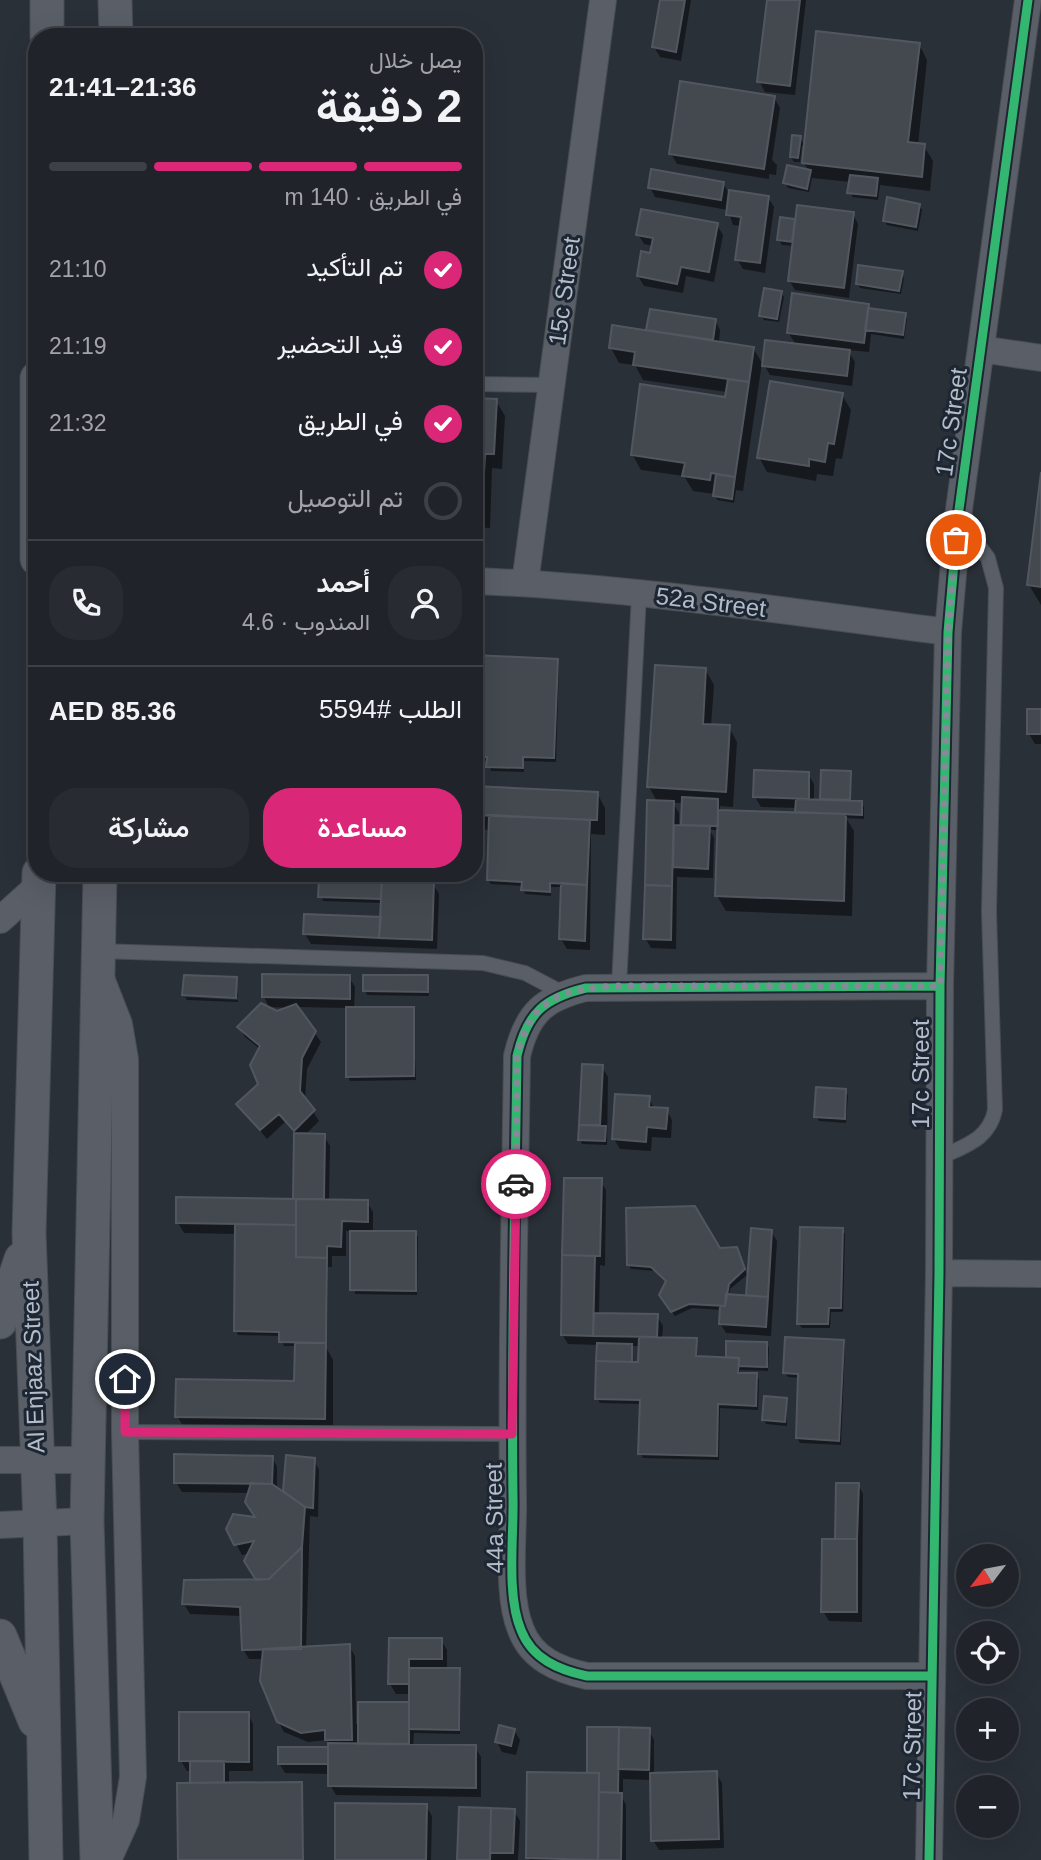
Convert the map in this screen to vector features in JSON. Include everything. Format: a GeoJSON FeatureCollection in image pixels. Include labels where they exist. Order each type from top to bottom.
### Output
{"type":"FeatureCollection","features":[{"type":"Feature","properties":{"kind":"street"},"geometry":{"type":"LineString","coordinates":[[47,0],[47,28]]}},
{"type":"Feature","properties":{"kind":"street"},"geometry":{"type":"LineString","coordinates":[[115,0],[116,28]]}},
{"type":"Feature","properties":{"kind":"street","name":"15c Street"},"geometry":{"type":"LineString","coordinates":[[525,583],[603,0]]}},
{"type":"Feature","properties":{"kind":"street","name":"17c Street"},"geometry":{"type":"LineString","coordinates":[[929,1860],[939,1273],[940,986],[948,632],[958,517],[1028,0]]}},
{"type":"Feature","properties":{"kind":"street"},"geometry":{"type":"LineString","coordinates":[[981,349],[1041,358]]}},
{"type":"Feature","properties":{"kind":"street","name":"52a Street"},"geometry":{"type":"LineString","coordinates":[[483,581],[639,594],[948,632]]}},
{"type":"Feature","properties":{"kind":"street"},"geometry":{"type":"LineString","coordinates":[[0,920],[36,882]]}},
{"type":"Feature","properties":{"kind":"street","name":"Al Enjaaz Street"},"geometry":{"type":"LineString","coordinates":[[39,882],[29,1233],[40,1524],[46,1860]]}},
{"type":"Feature","properties":{"kind":"street"},"geometry":{"type":"LineString","coordinates":[[97,1860],[88,1521],[100,882]]}},
{"type":"Feature","properties":{"kind":"street"},"geometry":{"type":"LineString","coordinates":[[98,961],[119,1024],[125,1059],[125,1432],[133,1777],[126,1821],[108,1860]]}},
{"type":"Feature","properties":{"kind":"street","name":"44a Street"},"geometry":{"type":"LineString","coordinates":[[932,1676],[587,1676],[559,1670],[536,1654],[521,1631],[514,1603],[512,1434],[517,1056],[522,1036],[531,1018],[545,1003],[563,993],[586,988],[620,986],[940,986]]}},
{"type":"Feature","properties":{"kind":"street"},"geometry":{"type":"LineString","coordinates":[[0,1322],[29,1233]]}},
{"type":"Feature","properties":{"kind":"street"},"geometry":{"type":"LineString","coordinates":[[939,1273],[1041,1274]]}},
{"type":"Feature","properties":{"kind":"street"},"geometry":{"type":"LineString","coordinates":[[0,1460],[89,1460]]}},
{"type":"Feature","properties":{"kind":"street"},"geometry":{"type":"LineString","coordinates":[[0,1525],[88,1521]]}},
{"type":"Feature","properties":{"kind":"street"},"geometry":{"type":"LineString","coordinates":[[0,1636],[43,1738]]}},
{"type":"Feature","properties":{"kind":"lane"},"geometry":{"type":"LineString","coordinates":[[483,384],[551,385]]}},
{"type":"Feature","properties":{"kind":"lane"},"geometry":{"type":"LineString","coordinates":[[939,1158],[981,1138],[988,1130],[995,1110],[989,885],[996,588],[988,558],[958,517]]}},
{"type":"Feature","properties":{"kind":"lane"},"geometry":{"type":"LineString","coordinates":[[620,986],[639,594]]}},
{"type":"Feature","properties":{"kind":"lane"},"geometry":{"type":"LineString","coordinates":[[98,961],[483,963],[525,973],[563,993]]}},
{"type":"Feature","properties":{"kind":"lane"},"geometry":{"type":"LineString","coordinates":[[125,1432],[512,1434]]}},
{"type":"Feature","properties":{"kind":"building"},"geometry":{"type":"Polygon","coordinates":[[[660,0],[685,0],[676,52],[652,47],[660,0]]]}},
{"type":"Feature","properties":{"kind":"building"},"geometry":{"type":"Polygon","coordinates":[[[767,0],[800,0],[790,86],[757,82],[767,0]]]}},
{"type":"Feature","properties":{"kind":"building"},"geometry":{"type":"Polygon","coordinates":[[[816,31],[920,43],[908,142],[925,144],[922,177],[802,163],[816,31]]]}},
{"type":"Feature","properties":{"kind":"building"},"geometry":{"type":"Polygon","coordinates":[[[680,81],[775,96],[764,169],[669,154],[680,81]]]}},
{"type":"Feature","properties":{"kind":"building"},"geometry":{"type":"Polygon","coordinates":[[[792,135],[801,136],[798,158],[790,157],[792,135]]]}},
{"type":"Feature","properties":{"kind":"building"},"geometry":{"type":"Polygon","coordinates":[[[787,165],[811,170],[807,189],[783,183],[787,165]]]}},
{"type":"Feature","properties":{"kind":"building"},"geometry":{"type":"Polygon","coordinates":[[[651,169],[724,182],[721,200],[648,188],[651,169]]]}},
{"type":"Feature","properties":{"kind":"building"},"geometry":{"type":"Polygon","coordinates":[[[850,175],[878,178],[876,196],[847,193],[850,175]]]}},
{"type":"Feature","properties":{"kind":"building"},"geometry":{"type":"Polygon","coordinates":[[[729,190],[769,196],[760,263],[735,260],[741,217],[726,215],[729,190]]]}},
{"type":"Feature","properties":{"kind":"building"},"geometry":{"type":"Polygon","coordinates":[[[887,197],[920,204],[916,227],[883,221],[887,197]]]}},
{"type":"Feature","properties":{"kind":"building"},"geometry":{"type":"Polygon","coordinates":[[[797,205],[854,212],[844,288],[788,281],[797,205]]]}},
{"type":"Feature","properties":{"kind":"building"},"geometry":{"type":"Polygon","coordinates":[[[641,209],[718,223],[709,272],[681,267],[677,284],[637,276],[641,251],[650,253],[653,238],[636,235],[641,209]]]}},
{"type":"Feature","properties":{"kind":"building"},"geometry":{"type":"Polygon","coordinates":[[[780,217],[795,219],[792,242],[777,240],[780,217]]]}},
{"type":"Feature","properties":{"kind":"building"},"geometry":{"type":"Polygon","coordinates":[[[858,265],[903,271],[899,291],[856,284],[858,265]]]}},
{"type":"Feature","properties":{"kind":"building"},"geometry":{"type":"Polygon","coordinates":[[[764,288],[782,291],[777,319],[759,316],[764,288]]]}},
{"type":"Feature","properties":{"kind":"building"},"geometry":{"type":"Polygon","coordinates":[[[792,293],[869,304],[864,343],[787,333],[792,293]]]}},
{"type":"Feature","properties":{"kind":"building"},"geometry":{"type":"Polygon","coordinates":[[[868,308],[906,313],[903,335],[865,330],[868,308]]]}},
{"type":"Feature","properties":{"kind":"building"},"geometry":{"type":"Polygon","coordinates":[[[650,309],[716,319],[713,340],[646,330],[650,309]]]}},
{"type":"Feature","properties":{"kind":"building"},"geometry":{"type":"Polygon","coordinates":[[[612,325],[754,347],[749,382],[633,365],[635,352],[609,348],[612,325]]]}},
{"type":"Feature","properties":{"kind":"building"},"geometry":{"type":"Polygon","coordinates":[[[765,340],[850,350],[847,376],[762,366],[765,340]]]}},
{"type":"Feature","properties":{"kind":"building"},"geometry":{"type":"Polygon","coordinates":[[[728,379],[749,382],[735,477],[711,473],[710,480],[682,476],[685,463],[631,455],[640,384],[725,397],[728,379]]]}},
{"type":"Feature","properties":{"kind":"building"},"geometry":{"type":"Polygon","coordinates":[[[770,381],[843,393],[834,444],[828,443],[825,462],[809,459],[809,466],[757,458],[770,381]]]}},
{"type":"Feature","properties":{"kind":"building"},"geometry":{"type":"Polygon","coordinates":[[[483,398],[497,399],[494,454],[485,454],[483,493],[483,398]]]}},
{"type":"Feature","properties":{"kind":"building"},"geometry":{"type":"Polygon","coordinates":[[[1041,472],[1041,587],[1027,585],[1041,472]]]}},
{"type":"Feature","properties":{"kind":"building"},"geometry":{"type":"Polygon","coordinates":[[[716,474],[735,477],[732,499],[713,496],[716,474]]]}},
{"type":"Feature","properties":{"kind":"building"},"geometry":{"type":"Polygon","coordinates":[[[483,655],[558,659],[554,758],[523,757],[523,768],[486,767],[487,757],[483,757],[483,655]]]}},
{"type":"Feature","properties":{"kind":"building"},"geometry":{"type":"Polygon","coordinates":[[[655,665],[706,668],[703,724],[730,725],[726,792],[647,787],[655,665]]]}},
{"type":"Feature","properties":{"kind":"building"},"geometry":{"type":"Polygon","coordinates":[[[1027,709],[1041,709],[1041,734],[1027,734],[1027,709]]]}},
{"type":"Feature","properties":{"kind":"building"},"geometry":{"type":"Polygon","coordinates":[[[754,770],[809,772],[809,799],[753,797],[754,770]]]}},
{"type":"Feature","properties":{"kind":"building"},"geometry":{"type":"Polygon","coordinates":[[[821,770],[851,771],[850,800],[820,799],[821,770]]]}},
{"type":"Feature","properties":{"kind":"building"},"geometry":{"type":"Polygon","coordinates":[[[483,786],[598,792],[597,820],[483,815],[483,786]]]}},
{"type":"Feature","properties":{"kind":"building"},"geometry":{"type":"Polygon","coordinates":[[[682,797],[718,799],[718,826],[681,825],[682,797]]]}},
{"type":"Feature","properties":{"kind":"building"},"geometry":{"type":"Polygon","coordinates":[[[796,799],[862,801],[862,815],[795,812],[796,799]]]}},
{"type":"Feature","properties":{"kind":"building"},"geometry":{"type":"Polygon","coordinates":[[[647,800],[674,801],[672,886],[645,885],[647,800]]]}},
{"type":"Feature","properties":{"kind":"building"},"geometry":{"type":"Polygon","coordinates":[[[718,810],[846,814],[844,901],[715,896],[718,810]]]}},
{"type":"Feature","properties":{"kind":"building"},"geometry":{"type":"Polygon","coordinates":[[[489,815],[590,820],[587,885],[550,883],[550,892],[521,890],[522,882],[487,880],[489,815]]]}},
{"type":"Feature","properties":{"kind":"building"},"geometry":{"type":"Polygon","coordinates":[[[674,825],[710,826],[708,869],[673,867],[674,825]]]}},
{"type":"Feature","properties":{"kind":"building"},"geometry":{"type":"Polygon","coordinates":[[[319,882],[382,882],[381,899],[318,897],[319,882]]]}},
{"type":"Feature","properties":{"kind":"building"},"geometry":{"type":"Polygon","coordinates":[[[382,882],[434,882],[432,940],[379,938],[382,882]]]}},
{"type":"Feature","properties":{"kind":"building"},"geometry":{"type":"Polygon","coordinates":[[[561,883],[587,885],[585,941],[559,939],[561,883]]]}},
{"type":"Feature","properties":{"kind":"building"},"geometry":{"type":"Polygon","coordinates":[[[645,885],[672,886],[671,940],[643,939],[645,885]]]}},
{"type":"Feature","properties":{"kind":"building"},"geometry":{"type":"Polygon","coordinates":[[[304,914],[381,917],[379,938],[303,934],[304,914]]]}},
{"type":"Feature","properties":{"kind":"building"},"geometry":{"type":"Polygon","coordinates":[[[262,974],[350,975],[350,999],[262,997],[262,974]]]}},
{"type":"Feature","properties":{"kind":"building"},"geometry":{"type":"Polygon","coordinates":[[[184,975],[237,977],[236,998],[182,995],[184,975]]]}},
{"type":"Feature","properties":{"kind":"building"},"geometry":{"type":"Polygon","coordinates":[[[363,975],[428,975],[428,992],[363,991],[363,975]]]}},
{"type":"Feature","properties":{"kind":"building"},"geometry":{"type":"Polygon","coordinates":[[[261,1003],[277,1011],[296,1004],[316,1031],[302,1058],[300,1091],[315,1110],[294,1131],[279,1114],[260,1130],[236,1104],[258,1084],[250,1065],[260,1046],[237,1027],[261,1003]]]}},
{"type":"Feature","properties":{"kind":"building"},"geometry":{"type":"Polygon","coordinates":[[[346,1007],[414,1007],[414,1076],[346,1077],[346,1007]]]}},
{"type":"Feature","properties":{"kind":"building"},"geometry":{"type":"Polygon","coordinates":[[[582,1064],[603,1065],[600,1125],[579,1125],[582,1064]]]}},
{"type":"Feature","properties":{"kind":"building"},"geometry":{"type":"Polygon","coordinates":[[[816,1087],[846,1089],[845,1119],[814,1117],[816,1087]]]}},
{"type":"Feature","properties":{"kind":"building"},"geometry":{"type":"Polygon","coordinates":[[[615,1094],[650,1096],[649,1107],[668,1108],[666,1129],[647,1127],[646,1142],[612,1139],[615,1094]]]}},
{"type":"Feature","properties":{"kind":"building"},"geometry":{"type":"Polygon","coordinates":[[[579,1125],[606,1126],[605,1141],[578,1140],[579,1125]]]}},
{"type":"Feature","properties":{"kind":"building"},"geometry":{"type":"Polygon","coordinates":[[[294,1133],[325,1134],[324,1199],[293,1199],[294,1133]]]}},
{"type":"Feature","properties":{"kind":"building"},"geometry":{"type":"Polygon","coordinates":[[[564,1178],[602,1178],[600,1256],[562,1255],[564,1178]]]}},
{"type":"Feature","properties":{"kind":"building"},"geometry":{"type":"Polygon","coordinates":[[[176,1197],[296,1199],[296,1225],[176,1223],[176,1197]]]}},
{"type":"Feature","properties":{"kind":"building"},"geometry":{"type":"Polygon","coordinates":[[[296,1199],[368,1200],[368,1222],[342,1221],[341,1247],[327,1246],[327,1258],[296,1257],[296,1199]]]}},
{"type":"Feature","properties":{"kind":"building"},"geometry":{"type":"Polygon","coordinates":[[[695,1206],[720,1248],[737,1247],[745,1269],[729,1284],[725,1306],[689,1304],[671,1312],[659,1295],[666,1281],[651,1267],[627,1265],[626,1208],[695,1206]]]}},
{"type":"Feature","properties":{"kind":"building"},"geometry":{"type":"Polygon","coordinates":[[[235,1224],[296,1225],[296,1257],[327,1258],[326,1343],[279,1342],[279,1332],[234,1331],[235,1224]]]}},
{"type":"Feature","properties":{"kind":"building"},"geometry":{"type":"Polygon","coordinates":[[[800,1227],[843,1228],[841,1308],[829,1308],[828,1324],[797,1324],[800,1227]]]}},
{"type":"Feature","properties":{"kind":"building"},"geometry":{"type":"Polygon","coordinates":[[[751,1228],[772,1230],[768,1297],[746,1295],[751,1228]]]}},
{"type":"Feature","properties":{"kind":"building"},"geometry":{"type":"Polygon","coordinates":[[[350,1231],[416,1231],[416,1291],[350,1290],[350,1231]]]}},
{"type":"Feature","properties":{"kind":"building"},"geometry":{"type":"Polygon","coordinates":[[[562,1255],[595,1256],[593,1336],[561,1335],[562,1255]]]}},
{"type":"Feature","properties":{"kind":"building"},"geometry":{"type":"Polygon","coordinates":[[[726,1294],[768,1297],[766,1327],[719,1324],[720,1306],[725,1306],[726,1294]]]}},
{"type":"Feature","properties":{"kind":"building"},"geometry":{"type":"Polygon","coordinates":[[[594,1313],[658,1314],[657,1337],[593,1336],[594,1313]]]}},
{"type":"Feature","properties":{"kind":"building"},"geometry":{"type":"Polygon","coordinates":[[[639,1337],[697,1338],[696,1356],[739,1358],[738,1373],[757,1373],[756,1406],[718,1404],[717,1456],[638,1454],[640,1400],[595,1399],[596,1361],[638,1362],[639,1337]]]}},
{"type":"Feature","properties":{"kind":"building"},"geometry":{"type":"Polygon","coordinates":[[[785,1337],[844,1340],[839,1441],[796,1438],[798,1374],[783,1373],[785,1337]]]}},
{"type":"Feature","properties":{"kind":"building"},"geometry":{"type":"Polygon","coordinates":[[[726,1341],[767,1342],[767,1367],[739,1366],[739,1358],[726,1357],[726,1341]]]}},
{"type":"Feature","properties":{"kind":"building"},"geometry":{"type":"Polygon","coordinates":[[[295,1343],[326,1343],[325,1419],[175,1417],[176,1379],[294,1381],[295,1343]]]}},
{"type":"Feature","properties":{"kind":"building"},"geometry":{"type":"Polygon","coordinates":[[[597,1343],[632,1344],[632,1362],[596,1361],[597,1343]]]}},
{"type":"Feature","properties":{"kind":"building"},"geometry":{"type":"Polygon","coordinates":[[[764,1396],[787,1398],[785,1422],[762,1420],[764,1396]]]}},
{"type":"Feature","properties":{"kind":"building"},"geometry":{"type":"Polygon","coordinates":[[[174,1454],[273,1456],[272,1484],[174,1483],[174,1454]]]}},
{"type":"Feature","properties":{"kind":"building"},"geometry":{"type":"Polygon","coordinates":[[[286,1455],[315,1458],[313,1508],[305,1507],[283,1491],[286,1455]]]}},
{"type":"Feature","properties":{"kind":"building"},"geometry":{"type":"Polygon","coordinates":[[[251,1483],[272,1484],[305,1507],[302,1547],[269,1579],[256,1580],[244,1561],[254,1541],[234,1545],[226,1529],[233,1514],[255,1517],[245,1502],[251,1483]]]}},
{"type":"Feature","properties":{"kind":"building"},"geometry":{"type":"Polygon","coordinates":[[[836,1483],[859,1483],[857,1539],[835,1539],[836,1483]]]}},
{"type":"Feature","properties":{"kind":"building"},"geometry":{"type":"Polygon","coordinates":[[[822,1539],[857,1539],[857,1612],[821,1612],[822,1539]]]}},
{"type":"Feature","properties":{"kind":"building"},"geometry":{"type":"Polygon","coordinates":[[[302,1547],[301,1649],[242,1650],[240,1607],[182,1604],[184,1580],[269,1579],[302,1547]]]}},
{"type":"Feature","properties":{"kind":"building"},"geometry":{"type":"Polygon","coordinates":[[[389,1638],[442,1638],[442,1659],[409,1659],[409,1684],[388,1684],[389,1638]]]}},
{"type":"Feature","properties":{"kind":"building"},"geometry":{"type":"Polygon","coordinates":[[[350,1644],[352,1740],[325,1740],[325,1730],[301,1733],[277,1722],[260,1681],[263,1649],[350,1644]]]}},
{"type":"Feature","properties":{"kind":"building"},"geometry":{"type":"Polygon","coordinates":[[[409,1668],[460,1668],[459,1730],[409,1729],[409,1668]]]}},
{"type":"Feature","properties":{"kind":"building"},"geometry":{"type":"Polygon","coordinates":[[[358,1702],[409,1702],[409,1744],[358,1744],[358,1702]]]}},
{"type":"Feature","properties":{"kind":"building"},"geometry":{"type":"Polygon","coordinates":[[[179,1712],[249,1712],[249,1762],[179,1761],[179,1712]]]}},
{"type":"Feature","properties":{"kind":"building"},"geometry":{"type":"Polygon","coordinates":[[[499,1725],[515,1729],[511,1746],[495,1742],[499,1725]]]}},
{"type":"Feature","properties":{"kind":"building"},"geometry":{"type":"Polygon","coordinates":[[[587,1727],[619,1727],[618,1793],[599,1792],[599,1773],[587,1773],[587,1727]]]}},
{"type":"Feature","properties":{"kind":"building"},"geometry":{"type":"Polygon","coordinates":[[[619,1727],[650,1728],[649,1770],[618,1769],[619,1727]]]}},
{"type":"Feature","properties":{"kind":"building"},"geometry":{"type":"Polygon","coordinates":[[[328,1743],[476,1745],[476,1788],[328,1786],[328,1743]]]}},
{"type":"Feature","properties":{"kind":"building"},"geometry":{"type":"Polygon","coordinates":[[[278,1747],[328,1747],[328,1764],[278,1764],[278,1747]]]}},
{"type":"Feature","properties":{"kind":"building"},"geometry":{"type":"Polygon","coordinates":[[[190,1761],[224,1761],[224,1783],[190,1783],[190,1761]]]}},
{"type":"Feature","properties":{"kind":"building"},"geometry":{"type":"Polygon","coordinates":[[[717,1771],[719,1839],[651,1841],[650,1773],[717,1771]]]}},
{"type":"Feature","properties":{"kind":"building"},"geometry":{"type":"Polygon","coordinates":[[[527,1772],[599,1773],[598,1860],[526,1858],[527,1772]]]}},
{"type":"Feature","properties":{"kind":"building"},"geometry":{"type":"Polygon","coordinates":[[[302,1782],[303,1860],[178,1860],[177,1783],[302,1782]]]}},
{"type":"Feature","properties":{"kind":"building"},"geometry":{"type":"Polygon","coordinates":[[[599,1792],[622,1793],[621,1860],[598,1860],[599,1792]]]}},
{"type":"Feature","properties":{"kind":"building"},"geometry":{"type":"Polygon","coordinates":[[[335,1803],[427,1804],[426,1860],[335,1860],[335,1803]]]}},
{"type":"Feature","properties":{"kind":"building"},"geometry":{"type":"Polygon","coordinates":[[[459,1807],[491,1808],[490,1860],[457,1860],[459,1807]]]}},
{"type":"Feature","properties":{"kind":"building"},"geometry":{"type":"Polygon","coordinates":[[[491,1808],[515,1809],[513,1853],[490,1853],[491,1808]]]}},
{"type":"Feature","properties":{"kind":"cycle path"},"geometry":{"type":"LineString","coordinates":[[929,1860],[939,1273],[940,986],[948,632],[958,517],[1028,0]]}},
{"type":"Feature","properties":{"kind":"cycle path"},"geometry":{"type":"LineString","coordinates":[[932,1676],[587,1676],[566,1670],[539,1656],[521,1630],[516,1616],[512,1583],[513,1332],[517,1056],[532,1018],[548,1003],[586,988],[940,986]]}},
{"type":"Feature","properties":{"kind":"way so far"},"geometry":{"type":"LineString","coordinates":[[516,1184],[517,1056],[522,1036],[531,1018],[545,1003],[563,993],[586,988],[620,986],[940,986],[948,632],[956,540]]}},
{"type":"Feature","properties":{"kind":"route"},"geometry":{"type":"LineString","coordinates":[[125,1379],[125,1432],[512,1434],[516,1184]]}}]}
